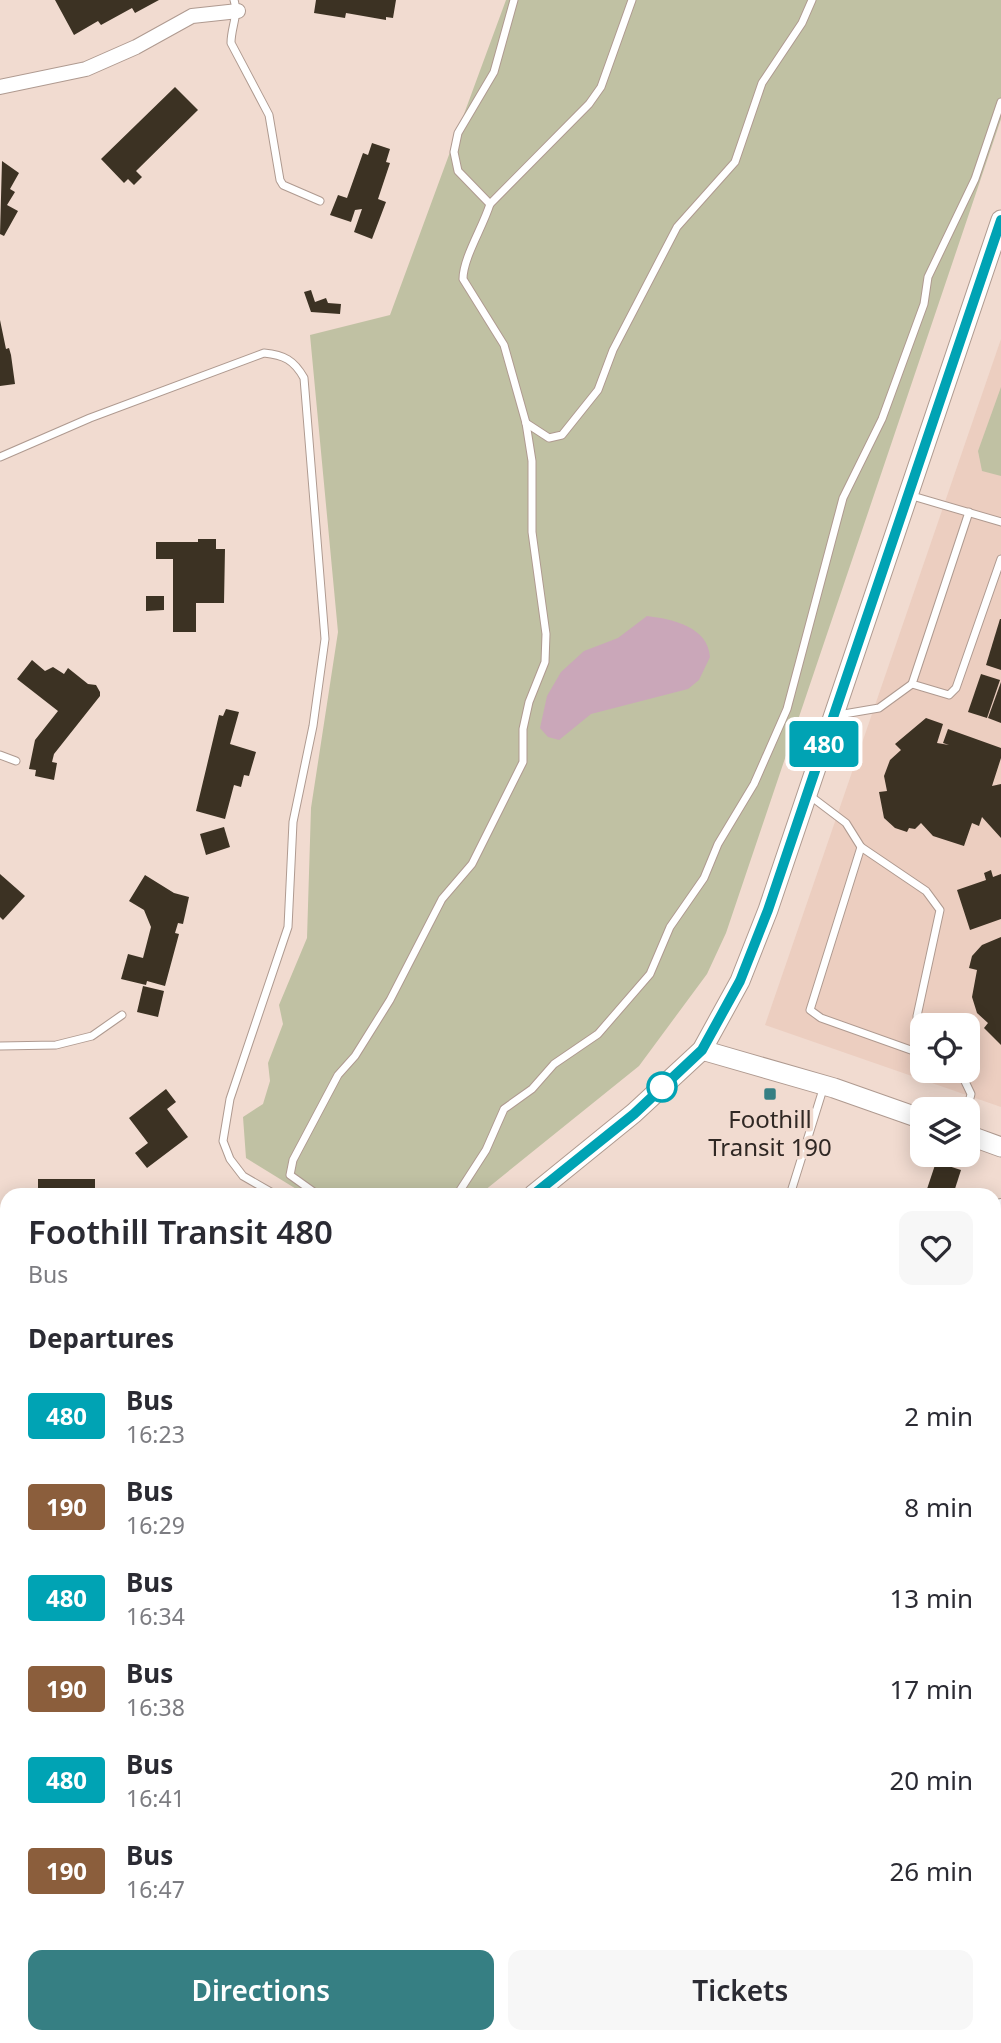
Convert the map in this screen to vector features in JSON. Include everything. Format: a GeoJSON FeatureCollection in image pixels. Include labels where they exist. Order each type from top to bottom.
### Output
{"type":"FeatureCollection","features":[{"type":"Feature","properties":{"kind":"main road"},"geometry":{"type":"LineString","coordinates":[[542,1188],[634,1114],[702,1050],[756,946],[1001,220]]}},
{"type":"Feature","properties":{"kind":"main road"},"geometry":{"type":"LineString","coordinates":[[702,1050],[825,1085],[910,1115]]}},
{"type":"Feature","properties":{"kind":"main road"},"geometry":{"type":"LineString","coordinates":[[980,1139],[1001,1147]]}},
{"type":"Feature","properties":{"kind":"street"},"geometry":{"type":"LineString","coordinates":[[0,87],[86,69],[136,47],[192,16],[236,6]]}},
{"type":"Feature","properties":{"kind":"lane"},"geometry":{"type":"LineString","coordinates":[[490,204],[458,171],[454,152],[458,133],[494,72],[513,0]]}},
{"type":"Feature","properties":{"kind":"lane"},"geometry":{"type":"LineString","coordinates":[[308,1188],[290,1175],[293,1160],[338,1075],[355,1056],[390,1000],[442,900],[472,864],[523,762],[523,729],[529,702],[545,662],[546,634],[533,532],[532,461],[526,423],[504,345],[463,279],[463,268],[490,204],[589,104],[601,87],[632,0]]}},
{"type":"Feature","properties":{"kind":"lane"},"geometry":{"type":"LineString","coordinates":[[526,423],[549,438],[562,435],[598,390],[613,350],[677,227],[735,162],[762,83],[802,23],[812,0]]}},
{"type":"Feature","properties":{"kind":"lane"},"geometry":{"type":"LineString","coordinates":[[236,6],[231,43],[269,115],[280,180],[283,185],[320,201]]}},
{"type":"Feature","properties":{"kind":"lane"},"geometry":{"type":"LineString","coordinates":[[462,1188],[486,1150],[504,1109],[532,1089],[554,1064],[598,1034],[650,974],[670,927],[704,878],[718,844],[754,784],[787,709],[844,498],[886,410],[924,304],[928,277],[975,179],[1001,103]]}},
{"type":"Feature","properties":{"kind":"lane"},"geometry":{"type":"LineString","coordinates":[[0,457],[90,418],[264,353],[283,355],[297,365],[303,378],[325,639],[313,726],[293,822],[288,927],[230,1098],[223,1141],[230,1159],[243,1176],[264,1188]]}},
{"type":"Feature","properties":{"kind":"lane"},"geometry":{"type":"LineString","coordinates":[[909,495],[1001,522]]}},
{"type":"Feature","properties":{"kind":"lane"},"geometry":{"type":"LineString","coordinates":[[834,716],[879,708],[912,684],[969,512]]}},
{"type":"Feature","properties":{"kind":"lane"},"geometry":{"type":"LineString","coordinates":[[912,684],[949,695],[956,688],[1001,559]]}},
{"type":"Feature","properties":{"kind":"lane"},"geometry":{"type":"LineString","coordinates":[[0,755],[16,761]]}},
{"type":"Feature","properties":{"kind":"lane"},"geometry":{"type":"LineString","coordinates":[[807,794],[846,823],[861,847],[926,891],[940,910],[918,1013]]}},
{"type":"Feature","properties":{"kind":"lane"},"geometry":{"type":"LineString","coordinates":[[861,847],[810,1010],[821,1018],[910,1049]]}},
{"type":"Feature","properties":{"kind":"lane"},"geometry":{"type":"LineString","coordinates":[[0,1046],[56,1045],[92,1036],[122,1016]]}},
{"type":"Feature","properties":{"kind":"lane"},"geometry":{"type":"LineString","coordinates":[[792,1188],[825,1085]]}},
{"type":"Feature","properties":{"kind":"shaded area"},"geometry":{"type":"Polygon","coordinates":[[[1001,339],[1001,1107],[980,1100],[980,1097],[972,1097],[932,1083],[980,1083],[980,1013],[910,1013],[910,1075],[765,1025],[1001,339]]]}},
{"type":"Feature","properties":{"kind":"shaded area"},"geometry":{"type":"Polygon","coordinates":[[[647,616],[678,622],[703,638],[710,657],[699,680],[688,689],[591,714],[559,740],[548,737],[540,728],[547,696],[561,672],[584,651],[618,638],[647,616]]]}},
{"type":"Feature","properties":{"kind":"green space"},"geometry":{"type":"Polygon","coordinates":[[[506,0],[1001,0],[1001,119],[726,933],[707,974],[639,1066],[488,1188],[295,1188],[246,1158],[243,1117],[263,1104],[270,1081],[268,1063],[283,1024],[279,1005],[307,938],[311,808],[338,632],[310,335],[390,315],[506,0]]]}},
{"type":"Feature","properties":{"kind":"green space"},"geometry":{"type":"Polygon","coordinates":[[[1001,387],[1001,476],[982,471],[978,451],[1001,387]]]}},
{"type":"Feature","properties":{"kind":"building"},"geometry":{"type":"Polygon","coordinates":[[[55,0],[159,0],[135,13],[132,8],[101,25],[98,21],[74,35],[55,0]]]}},
{"type":"Feature","properties":{"kind":"building"},"geometry":{"type":"Polygon","coordinates":[[[316,0],[396,0],[393,18],[386,17],[386,20],[346,13],[345,18],[314,13],[316,0]]]}},
{"type":"Feature","properties":{"kind":"building"},"geometry":{"type":"Polygon","coordinates":[[[175,87],[198,110],[136,171],[142,177],[134,185],[128,179],[124,183],[101,159],[175,87]]]}},
{"type":"Feature","properties":{"kind":"building"},"geometry":{"type":"Polygon","coordinates":[[[372,143],[390,149],[386,162],[390,163],[378,199],[386,202],[372,239],[354,232],[362,209],[355,210],[351,222],[330,215],[338,195],[347,198],[363,153],[368,155],[372,143]]]}},
{"type":"Feature","properties":{"kind":"building"},"geometry":{"type":"Polygon","coordinates":[[[2,161],[19,173],[10,189],[15,192],[7,205],[18,211],[4,236],[0,234],[2,161]]]}},
{"type":"Feature","properties":{"kind":"building"},"geometry":{"type":"Polygon","coordinates":[[[311,290],[315,302],[326,298],[328,303],[341,304],[340,314],[311,312],[304,292],[311,290]]]}},
{"type":"Feature","properties":{"kind":"building"},"geometry":{"type":"Polygon","coordinates":[[[0,320],[6,349],[9,348],[11,355],[15,384],[0,386],[0,320]]]}},
{"type":"Feature","properties":{"kind":"building"},"geometry":{"type":"Polygon","coordinates":[[[198,539],[216,539],[216,549],[225,549],[224,603],[196,603],[196,632],[173,632],[173,559],[156,559],[156,542],[198,542],[198,539]]]}},
{"type":"Feature","properties":{"kind":"building"},"geometry":{"type":"Polygon","coordinates":[[[146,596],[164,596],[164,610],[146,611],[146,596]]]}},
{"type":"Feature","properties":{"kind":"building"},"geometry":{"type":"Polygon","coordinates":[[[1001,619],[1001,670],[986,665],[1001,619]]]}},
{"type":"Feature","properties":{"kind":"building"},"geometry":{"type":"Polygon","coordinates":[[[32,660],[45,671],[53,667],[64,674],[68,668],[88,684],[96,685],[100,692],[100,696],[54,754],[52,762],[57,763],[54,780],[35,776],[36,770],[29,769],[35,740],[58,711],[17,679],[32,660]]]}},
{"type":"Feature","properties":{"kind":"building"},"geometry":{"type":"Polygon","coordinates":[[[981,674],[1000,680],[987,718],[968,712],[981,674]]]}},
{"type":"Feature","properties":{"kind":"building"},"geometry":{"type":"Polygon","coordinates":[[[1001,682],[1001,723],[988,718],[1001,682]]]}},
{"type":"Feature","properties":{"kind":"building"},"geometry":{"type":"Polygon","coordinates":[[[226,709],[239,712],[230,744],[256,752],[249,776],[244,775],[241,787],[234,785],[225,819],[196,811],[219,715],[223,716],[226,709]]]}},
{"type":"Feature","properties":{"kind":"building"},"geometry":{"type":"Polygon","coordinates":[[[926,718],[943,724],[937,743],[949,745],[943,743],[948,729],[1001,748],[1001,758],[992,786],[1001,784],[1001,838],[982,817],[979,826],[972,823],[964,846],[933,836],[921,823],[915,829],[909,828],[907,832],[895,828],[884,818],[879,792],[887,791],[884,776],[890,760],[901,750],[895,744],[926,718]]]}},
{"type":"Feature","properties":{"kind":"building"},"geometry":{"type":"Polygon","coordinates":[[[224,827],[230,847],[206,855],[200,834],[224,827]]]}},
{"type":"Feature","properties":{"kind":"building"},"geometry":{"type":"Polygon","coordinates":[[[991,870],[993,877],[1001,874],[1001,919],[970,930],[957,890],[986,880],[984,873],[991,870]]]}},
{"type":"Feature","properties":{"kind":"building"},"geometry":{"type":"Polygon","coordinates":[[[0,874],[25,896],[3,920],[0,917],[0,874]]]}},
{"type":"Feature","properties":{"kind":"building"},"geometry":{"type":"Polygon","coordinates":[[[145,875],[174,893],[189,897],[183,924],[178,923],[175,933],[179,934],[165,986],[147,981],[146,985],[121,979],[128,954],[143,958],[151,927],[144,910],[129,901],[145,875]]]}},
{"type":"Feature","properties":{"kind":"building"},"geometry":{"type":"Polygon","coordinates":[[[1001,937],[1001,1045],[984,1028],[988,1023],[977,1013],[972,997],[977,970],[969,968],[972,956],[982,945],[1001,937]]]}},
{"type":"Feature","properties":{"kind":"building"},"geometry":{"type":"Polygon","coordinates":[[[143,986],[164,991],[158,1017],[137,1012],[143,986]]]}},
{"type":"Feature","properties":{"kind":"building"},"geometry":{"type":"Polygon","coordinates":[[[166,1089],[176,1102],[167,1109],[188,1137],[147,1168],[135,1153],[148,1143],[129,1118],[166,1089]]]}},
{"type":"Feature","properties":{"kind":"building"},"geometry":{"type":"Polygon","coordinates":[[[934,1167],[961,1170],[955,1188],[927,1188],[934,1167]]]}},
{"type":"Feature","properties":{"kind":"building"},"geometry":{"type":"Polygon","coordinates":[[[38,1179],[95,1179],[95,1188],[38,1188],[38,1179]]]}},
{"type":"Feature","properties":{"kind":"bus line","name":"480"},"geometry":{"type":"LineString","coordinates":[[542,1188],[634,1114],[702,1050],[740,981],[756,946],[1001,220]]}},
{"type":"Feature","properties":{"kind":"place","name":"Foothill Transit 190"},"geometry":{"type":"Point","coordinates":[770,1094]}}]}
